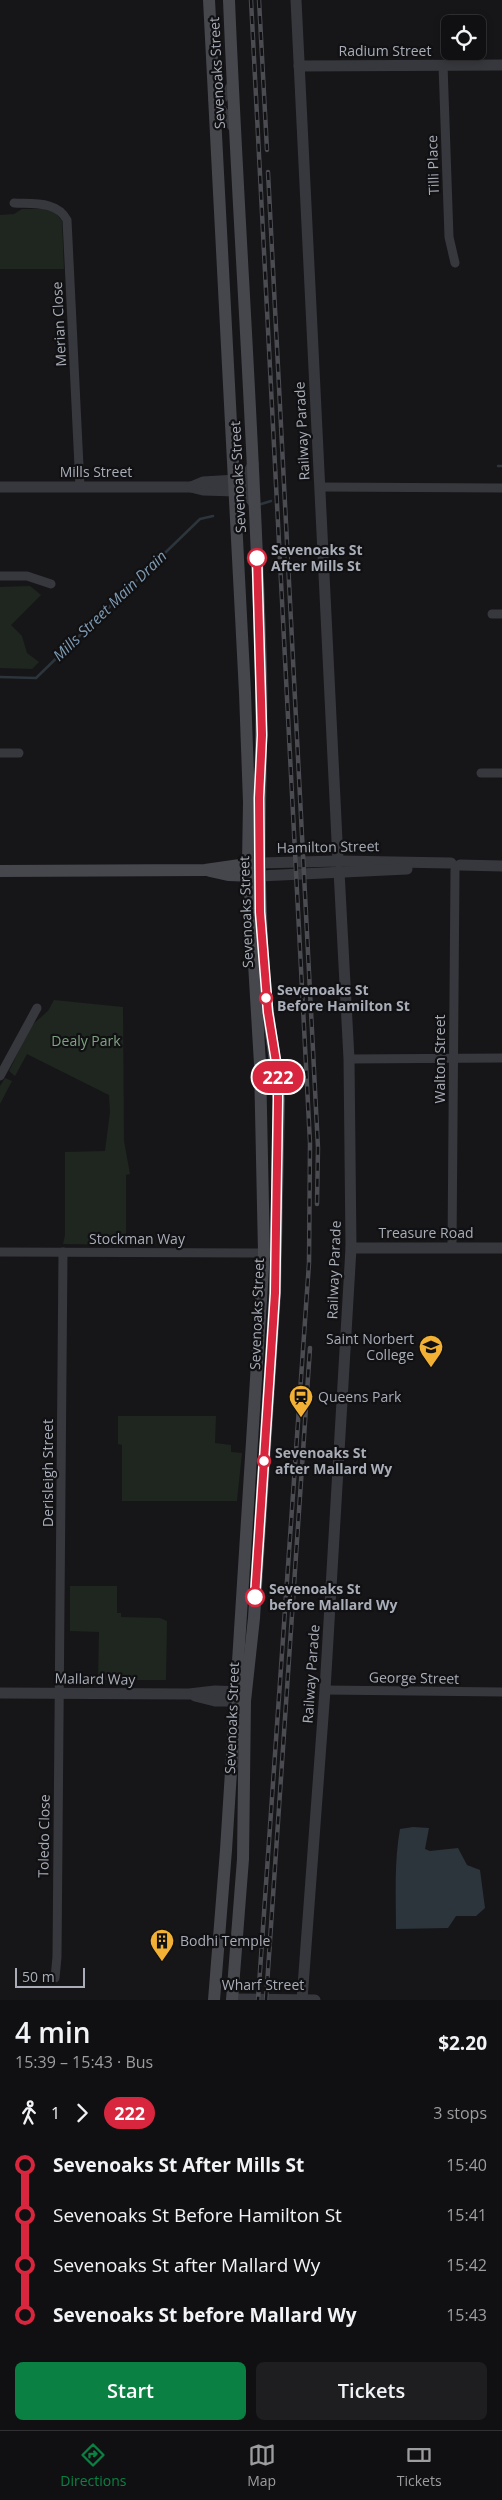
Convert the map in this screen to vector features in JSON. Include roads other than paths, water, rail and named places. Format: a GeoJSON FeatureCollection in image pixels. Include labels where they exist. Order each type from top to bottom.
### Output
{"type":"FeatureCollection","features":[{"type":"Feature","properties":{"kind":"main road","name":"Sevenoaks Street"},"geometry":{"type":"LineString","coordinates":[[209,0],[238,486],[249,802],[265,984],[278,1083],[269,1253],[273,1330],[254,1618],[240,1696],[214,2000]]}},
{"type":"Feature","properties":{"kind":"main road","name":"Sevenoaks Street"},"geometry":{"type":"LineString","coordinates":[[229,0],[253,464],[262,725],[254,870]]}},
{"type":"Feature","properties":{"kind":"main road","name":"Hamilton Street"},"geometry":{"type":"LineString","coordinates":[[0,871],[254,870]]}},
{"type":"Feature","properties":{"kind":"main road","name":"Sevenoaks Street"},"geometry":{"type":"LineString","coordinates":[[232,1999],[243,1859],[240,1696]]}},
{"type":"Feature","properties":{"kind":"main road","name":"Wharf Street"},"geometry":{"type":"LineString","coordinates":[[210,2000],[232,1999]]}},
{"type":"Feature","properties":{"kind":"street","name":"Railway Parade"},"geometry":{"type":"LineString","coordinates":[[296,0],[348,1059],[351,1248],[326,1690],[302,2000]]}},
{"type":"Feature","properties":{"kind":"street","name":"Radium Street"},"geometry":{"type":"LineString","coordinates":[[299,66],[502,65]]}},
{"type":"Feature","properties":{"kind":"street","name":"Tilli Place"},"geometry":{"type":"LineString","coordinates":[[443,66],[448,236],[455,263]]}},
{"type":"Feature","properties":{"kind":"street"},"geometry":{"type":"LineString","coordinates":[[232,86],[223,97],[214,100],[235,129]]}},
{"type":"Feature","properties":{"kind":"street","name":"Merian Close"},"geometry":{"type":"LineString","coordinates":[[14,203],[54,206],[63,212],[67,220],[80,487]]}},
{"type":"Feature","properties":{"kind":"street"},"geometry":{"type":"LineString","coordinates":[[253,464],[238,486],[254,503]]}},
{"type":"Feature","properties":{"kind":"street","name":"Mills Street"},"geometry":{"type":"LineString","coordinates":[[0,488],[192,487],[203,490],[238,486]]}},
{"type":"Feature","properties":{"kind":"street"},"geometry":{"type":"LineString","coordinates":[[320,487],[502,488]]}},
{"type":"Feature","properties":{"kind":"street"},"geometry":{"type":"LineString","coordinates":[[0,576],[28,576],[51,584]]}},
{"type":"Feature","properties":{"kind":"street"},"geometry":{"type":"LineString","coordinates":[[492,614],[502,614]]}},
{"type":"Feature","properties":{"kind":"street"},"geometry":{"type":"LineString","coordinates":[[0,753],[19,753]]}},
{"type":"Feature","properties":{"kind":"street"},"geometry":{"type":"LineString","coordinates":[[481,773],[502,773]]}},
{"type":"Feature","properties":{"kind":"street","name":"Hamilton Street"},"geometry":{"type":"LineString","coordinates":[[254,870],[338,866],[502,866]]}},
{"type":"Feature","properties":{"kind":"street","name":"Walton Street"},"geometry":{"type":"LineString","coordinates":[[452,1248],[455,866]]}},
{"type":"Feature","properties":{"kind":"street"},"geometry":{"type":"LineString","coordinates":[[0,1076],[37,1008]]}},
{"type":"Feature","properties":{"kind":"street"},"geometry":{"type":"LineString","coordinates":[[348,1059],[502,1058]]}},
{"type":"Feature","properties":{"kind":"street","name":"Treasure Road"},"geometry":{"type":"LineString","coordinates":[[351,1248],[502,1248]]}},
{"type":"Feature","properties":{"kind":"street","name":"Stockman Way"},"geometry":{"type":"LineString","coordinates":[[0,1252],[269,1253]]}},
{"type":"Feature","properties":{"kind":"street","name":"Derisleigh Street"},"geometry":{"type":"LineString","coordinates":[[60,1693],[63,1252]]}},
{"type":"Feature","properties":{"kind":"street","name":"George Street"},"geometry":{"type":"LineString","coordinates":[[326,1690],[502,1692]]}},
{"type":"Feature","properties":{"kind":"street","name":"Mallard Way"},"geometry":{"type":"LineString","coordinates":[[0,1693],[189,1694],[215,1701],[240,1696]]}},
{"type":"Feature","properties":{"kind":"street","name":"Toledo Close"},"geometry":{"type":"LineString","coordinates":[[55,1978],[60,1693]]}},
{"type":"Feature","properties":{"kind":"street","name":"Wharf Street"},"geometry":{"type":"LineString","coordinates":[[232,1999],[315,2000]]}},
{"type":"Feature","properties":{"kind":"waterway"},"geometry":{"type":"LineString","coordinates":[[258,505],[271,501]]}},
{"type":"Feature","properties":{"kind":"waterway","name":"Mills Street Main Drain"},"geometry":{"type":"LineString","coordinates":[[0,677],[36,678],[200,519],[213,516]]}},
{"type":"Feature","properties":{"kind":"railway"},"geometry":{"type":"LineString","coordinates":[[251,0],[310,1143],[309,1263],[258,2000]]}},
{"type":"Feature","properties":{"kind":"railway"},"geometry":{"type":"LineString","coordinates":[[259,0],[267,150]]}},
{"type":"Feature","properties":{"kind":"railway"},"geometry":{"type":"LineString","coordinates":[[268,172],[318,1148],[317,1204]]}},
{"type":"Feature","properties":{"kind":"railway"},"geometry":{"type":"LineString","coordinates":[[266,2000],[310,1348]]}},
{"type":"Feature","properties":{"kind":"place","name":"Sevenoaks St After Mills St"},"geometry":{"type":"Point","coordinates":[257,558]}},
{"type":"Feature","properties":{"kind":"place","name":"Sevenoaks St Before Hamilton St"},"geometry":{"type":"Point","coordinates":[266,998]}},
{"type":"Feature","properties":{"kind":"place","name":"Saint Norbert College"},"geometry":{"type":"Point","coordinates":[431,1368]}},
{"type":"Feature","properties":{"kind":"place","name":"Queens Park"},"geometry":{"type":"Point","coordinates":[301,1418]}},
{"type":"Feature","properties":{"kind":"place","name":"Sevenoaks St after Mallard Wy"},"geometry":{"type":"Point","coordinates":[264,1461]}},
{"type":"Feature","properties":{"kind":"place","name":"Sevenoaks St before Mallard Wy"},"geometry":{"type":"Point","coordinates":[255,1597]}},
{"type":"Feature","properties":{"kind":"place","name":"Bodhi Temple"},"geometry":{"type":"Point","coordinates":[162,1962]}},
{"type":"Feature","properties":{"kind":"park label","name":"Dealy Park"},"geometry":{"type":"Point","coordinates":[86,1041]}}]}
